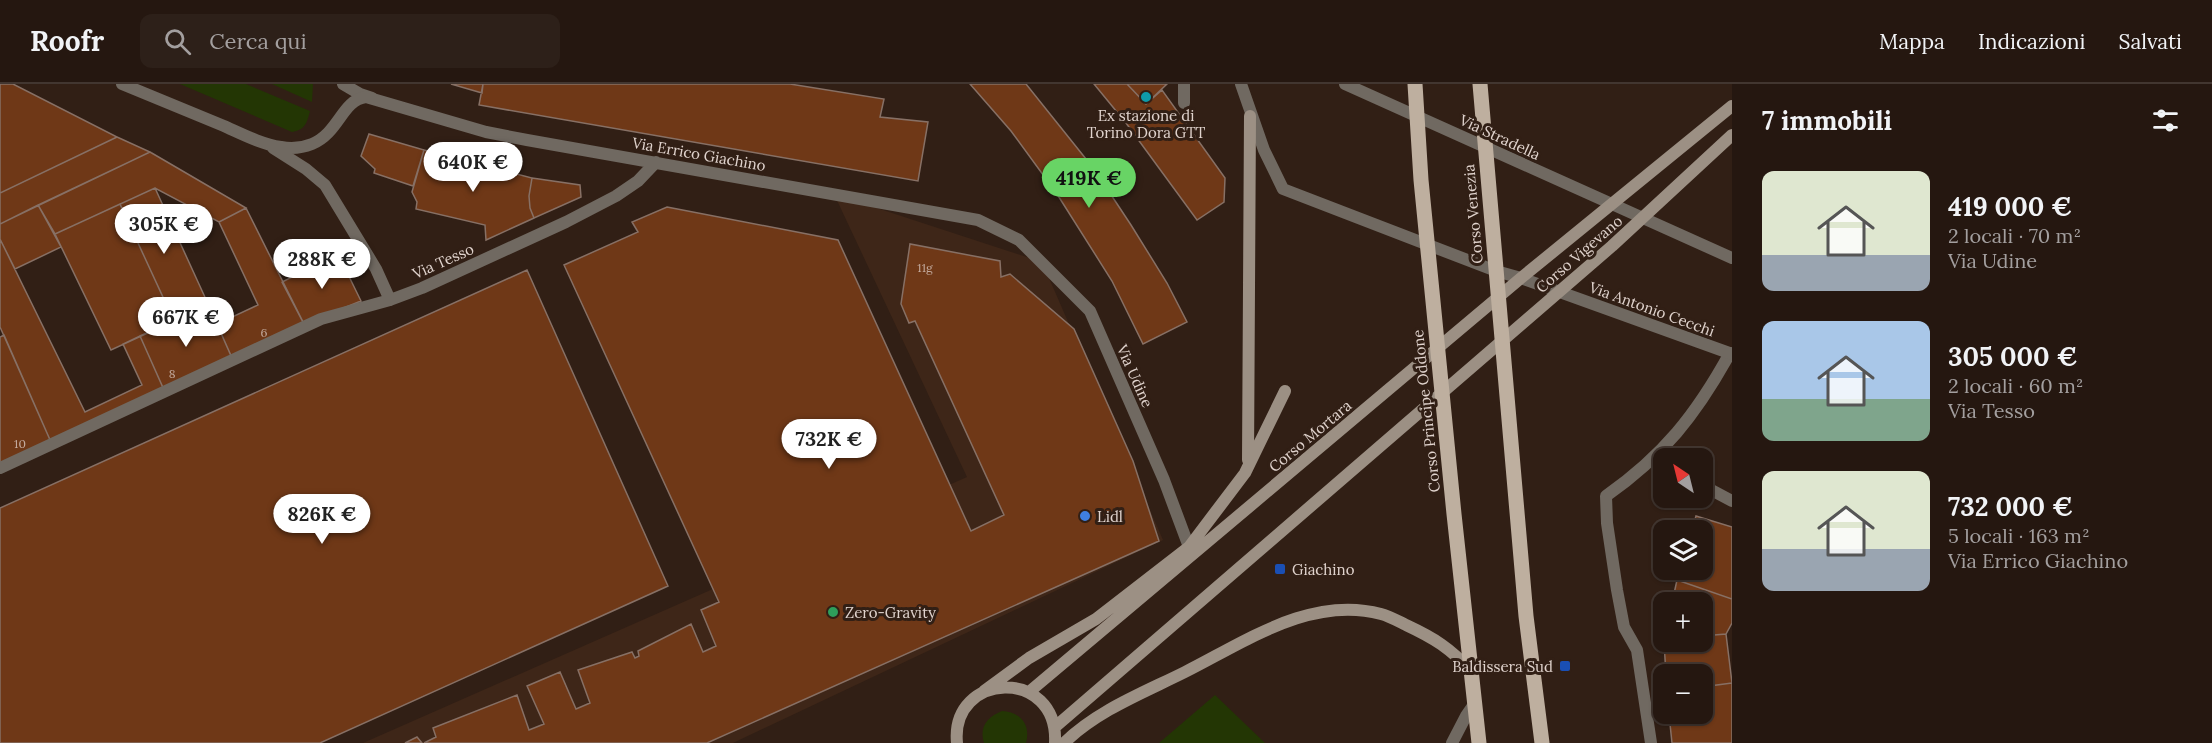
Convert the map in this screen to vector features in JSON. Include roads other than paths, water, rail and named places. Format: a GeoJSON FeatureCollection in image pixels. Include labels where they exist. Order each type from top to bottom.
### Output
{"type":"FeatureCollection","features":[{"type":"Feature","properties":{"kind":"main road"},"geometry":{"type":"LineString","coordinates":[[1415,84],[1416,115]]}},
{"type":"Feature","properties":{"kind":"main road","name":"Corso Venezia"},"geometry":{"type":"LineString","coordinates":[[1480,84],[1502,341]]}},
{"type":"Feature","properties":{"kind":"main road","name":"Corso Vigevano"},"geometry":{"type":"LineString","coordinates":[[1610,204],[1732,106]]}},
{"type":"Feature","properties":{"kind":"main road","name":"Corso Principe Oddone"},"geometry":{"type":"LineString","coordinates":[[1416,115],[1437,348],[1479,743]]}},
{"type":"Feature","properties":{"kind":"main road"},"geometry":{"type":"LineString","coordinates":[[1248,466],[1251,116]]}},
{"type":"Feature","properties":{"kind":"main road","name":"Corso Vigevano"},"geometry":{"type":"LineString","coordinates":[[1442,392],[1643,217],[1732,135]]}},
{"type":"Feature","properties":{"kind":"main road","name":"Corso Mortara"},"geometry":{"type":"LineString","coordinates":[[1029,692],[1610,204]]}},
{"type":"Feature","properties":{"kind":"main road"},"geometry":{"type":"LineString","coordinates":[[1502,341],[1526,616],[1542,743]]}},
{"type":"Feature","properties":{"kind":"main road"},"geometry":{"type":"LineString","coordinates":[[954,741],[962,713],[968,703],[1029,658],[1096,619],[1189,547],[1248,466],[1285,391]]}},
{"type":"Feature","properties":{"kind":"main road"},"geometry":{"type":"LineString","coordinates":[[1055,727],[1442,392]]}},
{"type":"Feature","properties":{"kind":"main road"},"geometry":{"type":"LineString","coordinates":[[1064,743],[1093,718],[1264,632],[1306,614],[1341,609],[1381,614],[1437,640],[1455,653],[1472,672]]}},
{"type":"Feature","properties":{"kind":"main road"},"geometry":{"type":"LineString","coordinates":[[984,692],[993,688],[1011,686],[1029,692],[1046,707],[1055,727],[1055,743]]}},
{"type":"Feature","properties":{"kind":"street"},"geometry":{"type":"LineString","coordinates":[[122,84],[262,142],[293,148],[315,143],[325,137],[355,100],[373,98]]}},
{"type":"Feature","properties":{"kind":"street","name":"Via Errico Giachino"},"geometry":{"type":"LineString","coordinates":[[343,84],[360,94],[486,132],[978,220],[1019,240]]}},
{"type":"Feature","properties":{"kind":"street"},"geometry":{"type":"LineString","coordinates":[[1184,84],[1184,103]]}},
{"type":"Feature","properties":{"kind":"street"},"geometry":{"type":"LineString","coordinates":[[1241,84],[1264,150],[1283,189],[1427,244]]}},
{"type":"Feature","properties":{"kind":"street","name":"Via Stradella"},"geometry":{"type":"LineString","coordinates":[[1345,84],[1643,217]]}},
{"type":"Feature","properties":{"kind":"street"},"geometry":{"type":"LineString","coordinates":[[262,142],[293,160],[325,185],[376,269],[390,300]]}},
{"type":"Feature","properties":{"kind":"street","name":"Via Tesso"},"geometry":{"type":"LineString","coordinates":[[0,468],[321,319],[390,300],[441,279],[610,200],[638,181],[656,162]]}},
{"type":"Feature","properties":{"kind":"street"},"geometry":{"type":"LineString","coordinates":[[1643,217],[1732,258]]}},
{"type":"Feature","properties":{"kind":"street","name":"Via Udine"},"geometry":{"type":"LineString","coordinates":[[1019,240],[1089,311],[1164,480],[1189,547]]}},
{"type":"Feature","properties":{"kind":"street","name":"Via Antonio Cecchi"},"geometry":{"type":"LineString","coordinates":[[1427,244],[1496,271],[1731,354]]}},
{"type":"Feature","properties":{"kind":"street"},"geometry":{"type":"LineString","coordinates":[[1671,448],[1731,354]]}},
{"type":"Feature","properties":{"kind":"street"},"geometry":{"type":"LineString","coordinates":[[1650,743],[1637,650],[1624,627],[1619,599],[1607,524],[1606,496],[1653,464]]}},
{"type":"Feature","properties":{"kind":"street"},"geometry":{"type":"LineString","coordinates":[[1713,491],[1732,501]]}},
{"type":"Feature","properties":{"kind":"street"},"geometry":{"type":"LineString","coordinates":[[1452,743],[1475,703]]}},
{"type":"Feature","properties":{"kind":"place","name":"Ex stazione di Torino Dora GTT"},"geometry":{"type":"Point","coordinates":[1146,97]}},
{"type":"Feature","properties":{"kind":"place","name":"Lidl"},"geometry":{"type":"Point","coordinates":[1085,516]}},
{"type":"Feature","properties":{"kind":"place","name":"Giachino"},"geometry":{"type":"Point","coordinates":[1280,569]}},
{"type":"Feature","properties":{"kind":"place","name":"Zero-Gravity"},"geometry":{"type":"Point","coordinates":[833,612]}},
{"type":"Feature","properties":{"kind":"place","name":"Baldissera Sud"},"geometry":{"type":"Point","coordinates":[1565,666]}}]}
